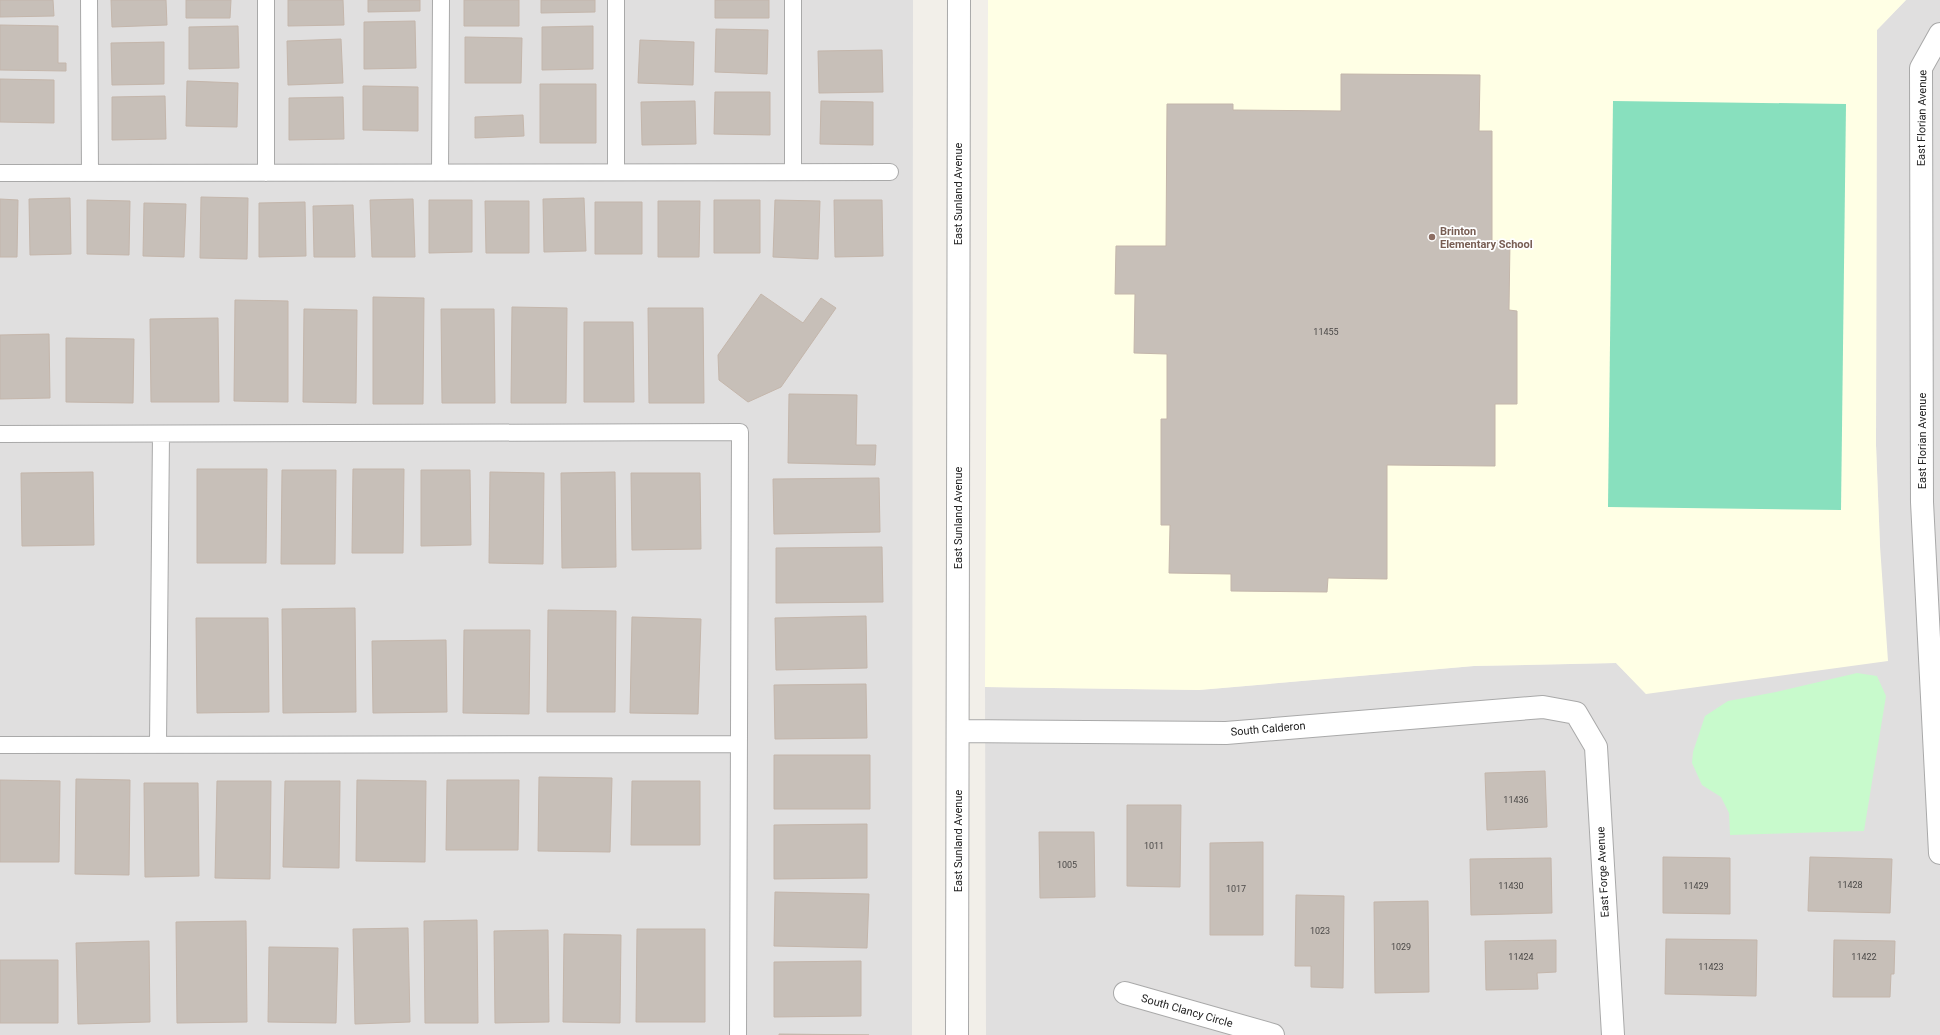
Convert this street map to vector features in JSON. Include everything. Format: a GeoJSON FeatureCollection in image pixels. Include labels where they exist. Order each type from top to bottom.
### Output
{"type":"FeatureCollection","features":[{"type":"Feature","properties":{"kind":"street","name":"East Sunland Avenue"},"geometry":{"type":"LineString","coordinates":[[957,1035],[959,0]]}},
{"type":"Feature","properties":{"kind":"street","name":"East Florian Avenue"},"geometry":{"type":"LineString","coordinates":[[1940,34],[1921,68],[1922,502],[1940,852]]}},
{"type":"Feature","properties":{"kind":"street","name":"South Calderon"},"geometry":{"type":"LineString","coordinates":[[958,731],[1226,733],[1542,707],[1576,713]]}},
{"type":"Feature","properties":{"kind":"street","name":"East Forge Avenue"},"geometry":{"type":"LineString","coordinates":[[1576,713],[1596,746],[1613,1035]]}},
{"type":"Feature","properties":{"kind":"street","name":"South Clancy Circle"},"geometry":{"type":"LineString","coordinates":[[1125,993],[1273,1035]]}},
{"type":"Feature","properties":{"kind":"lane"},"geometry":{"type":"LineString","coordinates":[[90,0],[90,173]]}},
{"type":"Feature","properties":{"kind":"lane"},"geometry":{"type":"LineString","coordinates":[[266,0],[266,173]]}},
{"type":"Feature","properties":{"kind":"lane"},"geometry":{"type":"LineString","coordinates":[[440,172],[441,0]]}},
{"type":"Feature","properties":{"kind":"lane"},"geometry":{"type":"LineString","coordinates":[[616,0],[616,172]]}},
{"type":"Feature","properties":{"kind":"lane"},"geometry":{"type":"LineString","coordinates":[[793,0],[794,172]]}},
{"type":"Feature","properties":{"kind":"lane"},"geometry":{"type":"LineString","coordinates":[[0,173],[890,172]]}},
{"type":"Feature","properties":{"kind":"lane"},"geometry":{"type":"LineString","coordinates":[[0,434],[740,432],[738,1035]]}},
{"type":"Feature","properties":{"kind":"lane"},"geometry":{"type":"LineString","coordinates":[[158,744],[161,434]]}},
{"type":"Feature","properties":{"kind":"lane"},"geometry":{"type":"LineString","coordinates":[[0,745],[739,744]]}},
{"type":"Feature","properties":{"kind":"shaded area"},"geometry":{"type":"Polygon","coordinates":[[[0,0],[913,0],[912,1035],[0,1035],[0,0]]]}},
{"type":"Feature","properties":{"kind":"shaded area","name":"Brinton Elementary School"},"geometry":{"type":"Polygon","coordinates":[[[988,0],[1906,0],[1877,30],[1876,445],[1880,546],[1888,661],[1646,694],[1616,663],[1474,666],[1199,690],[985,687],[988,0]]]}},
{"type":"Feature","properties":{"kind":"shaded area"},"geometry":{"type":"Polygon","coordinates":[[[1906,0],[1940,0],[1940,1035],[986,1035],[985,687],[1199,690],[1474,666],[1616,663],[1646,694],[1880,546],[1876,445],[1877,30],[1906,0]]]}},
{"type":"Feature","properties":{"kind":"green space"},"geometry":{"type":"Polygon","coordinates":[[[1613,101],[1846,104],[1841,510],[1608,507],[1613,101]]]}},
{"type":"Feature","properties":{"kind":"green space"},"geometry":{"type":"Polygon","coordinates":[[[1857,673],[1877,676],[1886,696],[1864,831],[1730,835],[1729,813],[1721,797],[1702,785],[1692,763],[1693,752],[1705,716],[1728,701],[1776,692],[1857,673]]]}},
{"type":"Feature","properties":{"kind":"building"},"geometry":{"type":"Polygon","coordinates":[[[0,0],[53,0],[54,16],[0,17],[0,0]]]}},
{"type":"Feature","properties":{"kind":"building"},"geometry":{"type":"Polygon","coordinates":[[[111,0],[166,0],[167,25],[112,27],[111,0]]]}},
{"type":"Feature","properties":{"kind":"building"},"geometry":{"type":"Polygon","coordinates":[[[186,0],[231,0],[230,18],[186,18],[186,0]]]}},
{"type":"Feature","properties":{"kind":"building"},"geometry":{"type":"Polygon","coordinates":[[[288,0],[343,0],[344,25],[288,26],[288,0]]]}},
{"type":"Feature","properties":{"kind":"building"},"geometry":{"type":"Polygon","coordinates":[[[368,0],[420,0],[420,11],[368,12],[368,0]]]}},
{"type":"Feature","properties":{"kind":"building"},"geometry":{"type":"Polygon","coordinates":[[[464,0],[519,0],[519,26],[464,26],[464,0]]]}},
{"type":"Feature","properties":{"kind":"building"},"geometry":{"type":"Polygon","coordinates":[[[541,0],[595,0],[595,12],[541,13],[541,0]]]}},
{"type":"Feature","properties":{"kind":"building"},"geometry":{"type":"Polygon","coordinates":[[[715,0],[769,0],[769,18],[715,18],[715,0]]]}},
{"type":"Feature","properties":{"kind":"building"},"geometry":{"type":"Polygon","coordinates":[[[415,21],[416,68],[364,69],[364,22],[415,21]]]}},
{"type":"Feature","properties":{"kind":"building"},"geometry":{"type":"Polygon","coordinates":[[[0,25],[58,26],[58,63],[66,63],[66,71],[0,70],[0,25]]]}},
{"type":"Feature","properties":{"kind":"building"},"geometry":{"type":"Polygon","coordinates":[[[238,26],[239,68],[189,69],[189,27],[238,26]]]}},
{"type":"Feature","properties":{"kind":"building"},"geometry":{"type":"Polygon","coordinates":[[[593,26],[593,69],[542,70],[542,27],[593,26]]]}},
{"type":"Feature","properties":{"kind":"building"},"geometry":{"type":"Polygon","coordinates":[[[716,29],[768,30],[767,74],[715,72],[716,29]]]}},
{"type":"Feature","properties":{"kind":"building"},"geometry":{"type":"Polygon","coordinates":[[[465,37],[522,38],[521,83],[465,83],[465,37]]]}},
{"type":"Feature","properties":{"kind":"building"},"geometry":{"type":"Polygon","coordinates":[[[341,39],[343,83],[288,85],[287,41],[341,39]]]}},
{"type":"Feature","properties":{"kind":"building"},"geometry":{"type":"Polygon","coordinates":[[[640,40],[694,42],[693,85],[638,83],[640,40]]]}},
{"type":"Feature","properties":{"kind":"building"},"geometry":{"type":"Polygon","coordinates":[[[164,42],[164,84],[112,85],[111,43],[164,42]]]}},
{"type":"Feature","properties":{"kind":"building"},"geometry":{"type":"Polygon","coordinates":[[[882,50],[883,92],[819,93],[818,51],[882,50]]]}},
{"type":"Feature","properties":{"kind":"building"},"geometry":{"type":"Polygon","coordinates":[[[1341,74],[1480,75],[1479,131],[1492,131],[1492,241],[1510,241],[1509,310],[1517,311],[1517,404],[1495,404],[1495,466],[1387,465],[1387,579],[1328,578],[1327,592],[1231,591],[1231,574],[1169,573],[1170,525],[1161,525],[1161,419],[1167,419],[1167,354],[1134,353],[1135,294],[1115,294],[1116,246],[1166,246],[1167,104],[1233,104],[1233,110],[1341,111],[1341,74]]]}},
{"type":"Feature","properties":{"kind":"building"},"geometry":{"type":"Polygon","coordinates":[[[0,79],[54,80],[54,123],[0,122],[0,79]]]}},
{"type":"Feature","properties":{"kind":"building"},"geometry":{"type":"Polygon","coordinates":[[[187,81],[238,83],[237,127],[186,126],[187,81]]]}},
{"type":"Feature","properties":{"kind":"building"},"geometry":{"type":"Polygon","coordinates":[[[540,84],[596,84],[596,143],[540,143],[540,84]]]}},
{"type":"Feature","properties":{"kind":"building"},"geometry":{"type":"Polygon","coordinates":[[[363,86],[418,87],[418,131],[363,130],[363,86]]]}},
{"type":"Feature","properties":{"kind":"building"},"geometry":{"type":"Polygon","coordinates":[[[715,92],[770,92],[770,135],[714,134],[715,92]]]}},
{"type":"Feature","properties":{"kind":"building"},"geometry":{"type":"Polygon","coordinates":[[[165,96],[166,139],[112,140],[112,97],[165,96]]]}},
{"type":"Feature","properties":{"kind":"building"},"geometry":{"type":"Polygon","coordinates":[[[343,97],[344,139],[289,140],[289,98],[343,97]]]}},
{"type":"Feature","properties":{"kind":"building"},"geometry":{"type":"Polygon","coordinates":[[[695,101],[696,144],[642,145],[641,102],[695,101]]]}},
{"type":"Feature","properties":{"kind":"building"},"geometry":{"type":"Polygon","coordinates":[[[821,101],[873,102],[873,145],[820,144],[821,101]]]}},
{"type":"Feature","properties":{"kind":"building"},"geometry":{"type":"Polygon","coordinates":[[[523,115],[524,136],[475,138],[475,117],[523,115]]]}},
{"type":"Feature","properties":{"kind":"building"},"geometry":{"type":"Polygon","coordinates":[[[201,197],[248,198],[247,259],[200,258],[201,197]]]}},
{"type":"Feature","properties":{"kind":"building"},"geometry":{"type":"Polygon","coordinates":[[[70,198],[71,254],[30,255],[29,199],[70,198]]]}},
{"type":"Feature","properties":{"kind":"building"},"geometry":{"type":"Polygon","coordinates":[[[584,198],[586,251],[544,252],[543,199],[584,198]]]}},
{"type":"Feature","properties":{"kind":"building"},"geometry":{"type":"Polygon","coordinates":[[[0,199],[18,200],[17,257],[0,257],[0,199]]]}},
{"type":"Feature","properties":{"kind":"building"},"geometry":{"type":"Polygon","coordinates":[[[413,199],[415,257],[372,257],[370,200],[413,199]]]}},
{"type":"Feature","properties":{"kind":"building"},"geometry":{"type":"Polygon","coordinates":[[[87,200],[130,201],[129,255],[87,254],[87,200]]]}},
{"type":"Feature","properties":{"kind":"building"},"geometry":{"type":"Polygon","coordinates":[[[429,200],[472,200],[472,252],[429,253],[429,200]]]}},
{"type":"Feature","properties":{"kind":"building"},"geometry":{"type":"Polygon","coordinates":[[[714,200],[760,200],[760,253],[714,253],[714,200]]]}},
{"type":"Feature","properties":{"kind":"building"},"geometry":{"type":"Polygon","coordinates":[[[775,200],[820,201],[818,259],[773,257],[775,200]]]}},
{"type":"Feature","properties":{"kind":"building"},"geometry":{"type":"Polygon","coordinates":[[[834,200],[882,200],[883,256],[835,257],[834,200]]]}},
{"type":"Feature","properties":{"kind":"building"},"geometry":{"type":"Polygon","coordinates":[[[485,201],[529,201],[529,253],[486,253],[485,201]]]}},
{"type":"Feature","properties":{"kind":"building"},"geometry":{"type":"Polygon","coordinates":[[[658,201],[700,201],[699,257],[658,257],[658,201]]]}},
{"type":"Feature","properties":{"kind":"building"},"geometry":{"type":"Polygon","coordinates":[[[305,202],[306,256],[259,257],[259,203],[305,202]]]}},
{"type":"Feature","properties":{"kind":"building"},"geometry":{"type":"Polygon","coordinates":[[[595,202],[642,202],[642,254],[595,254],[595,202]]]}},
{"type":"Feature","properties":{"kind":"building"},"geometry":{"type":"Polygon","coordinates":[[[144,203],[186,204],[184,257],[143,256],[144,203]]]}},
{"type":"Feature","properties":{"kind":"building"},"geometry":{"type":"Polygon","coordinates":[[[353,205],[355,257],[314,257],[313,206],[353,205]]]}},
{"type":"Feature","properties":{"kind":"building"},"geometry":{"type":"Polygon","coordinates":[[[761,294],[803,323],[821,298],[836,308],[781,387],[748,402],[719,380],[718,355],[761,294]]]}},
{"type":"Feature","properties":{"kind":"building"},"geometry":{"type":"Polygon","coordinates":[[[373,297],[424,298],[423,404],[373,404],[373,297]]]}},
{"type":"Feature","properties":{"kind":"building"},"geometry":{"type":"Polygon","coordinates":[[[235,300],[288,301],[288,402],[234,401],[235,300]]]}},
{"type":"Feature","properties":{"kind":"building"},"geometry":{"type":"Polygon","coordinates":[[[512,307],[567,308],[566,403],[511,403],[512,307]]]}},
{"type":"Feature","properties":{"kind":"building"},"geometry":{"type":"Polygon","coordinates":[[[648,308],[703,308],[704,403],[649,403],[648,308]]]}},
{"type":"Feature","properties":{"kind":"building"},"geometry":{"type":"Polygon","coordinates":[[[304,309],[357,310],[356,403],[303,402],[304,309]]]}},
{"type":"Feature","properties":{"kind":"building"},"geometry":{"type":"Polygon","coordinates":[[[441,309],[494,309],[495,403],[442,403],[441,309]]]}},
{"type":"Feature","properties":{"kind":"building"},"geometry":{"type":"Polygon","coordinates":[[[218,318],[219,402],[151,402],[150,319],[218,318]]]}},
{"type":"Feature","properties":{"kind":"building"},"geometry":{"type":"Polygon","coordinates":[[[584,322],[633,322],[634,402],[584,402],[584,322]]]}},
{"type":"Feature","properties":{"kind":"building"},"geometry":{"type":"Polygon","coordinates":[[[49,334],[50,398],[0,399],[0,335],[49,334]]]}},
{"type":"Feature","properties":{"kind":"building"},"geometry":{"type":"Polygon","coordinates":[[[66,338],[134,339],[133,403],[66,402],[66,338]]]}},
{"type":"Feature","properties":{"kind":"building"},"geometry":{"type":"Polygon","coordinates":[[[789,394],[857,395],[856,445],[876,445],[875,465],[788,463],[789,394]]]}},
{"type":"Feature","properties":{"kind":"building"},"geometry":{"type":"Polygon","coordinates":[[[197,469],[267,469],[266,563],[197,563],[197,469]]]}},
{"type":"Feature","properties":{"kind":"building"},"geometry":{"type":"Polygon","coordinates":[[[353,469],[404,469],[403,553],[352,553],[353,469]]]}},
{"type":"Feature","properties":{"kind":"building"},"geometry":{"type":"Polygon","coordinates":[[[282,470],[336,470],[335,564],[281,564],[282,470]]]}},
{"type":"Feature","properties":{"kind":"building"},"geometry":{"type":"Polygon","coordinates":[[[421,470],[470,470],[471,545],[421,546],[421,470]]]}},
{"type":"Feature","properties":{"kind":"building"},"geometry":{"type":"Polygon","coordinates":[[[93,472],[94,545],[22,546],[21,473],[93,472]]]}},
{"type":"Feature","properties":{"kind":"building"},"geometry":{"type":"Polygon","coordinates":[[[490,472],[544,473],[543,564],[489,563],[490,472]]]}},
{"type":"Feature","properties":{"kind":"building"},"geometry":{"type":"Polygon","coordinates":[[[615,472],[616,567],[562,568],[561,473],[615,472]]]}},
{"type":"Feature","properties":{"kind":"building"},"geometry":{"type":"Polygon","coordinates":[[[631,473],[700,473],[701,549],[632,550],[631,473]]]}},
{"type":"Feature","properties":{"kind":"building"},"geometry":{"type":"Polygon","coordinates":[[[879,478],[880,532],[774,534],[773,479],[879,478]]]}},
{"type":"Feature","properties":{"kind":"building"},"geometry":{"type":"Polygon","coordinates":[[[882,547],[883,602],[776,603],[776,548],[882,547]]]}},
{"type":"Feature","properties":{"kind":"building"},"geometry":{"type":"Polygon","coordinates":[[[355,608],[356,712],[283,713],[282,609],[355,608]]]}},
{"type":"Feature","properties":{"kind":"building"},"geometry":{"type":"Polygon","coordinates":[[[548,610],[616,611],[615,712],[547,712],[548,610]]]}},
{"type":"Feature","properties":{"kind":"building"},"geometry":{"type":"Polygon","coordinates":[[[866,616],[867,668],[776,670],[775,618],[866,616]]]}},
{"type":"Feature","properties":{"kind":"building"},"geometry":{"type":"Polygon","coordinates":[[[632,617],[701,619],[698,714],[630,713],[632,617]]]}},
{"type":"Feature","properties":{"kind":"building"},"geometry":{"type":"Polygon","coordinates":[[[196,618],[268,618],[269,712],[197,713],[196,618]]]}},
{"type":"Feature","properties":{"kind":"building"},"geometry":{"type":"Polygon","coordinates":[[[464,630],[530,630],[529,714],[463,713],[464,630]]]}},
{"type":"Feature","properties":{"kind":"building"},"geometry":{"type":"Polygon","coordinates":[[[446,640],[447,712],[373,713],[372,641],[446,640]]]}},
{"type":"Feature","properties":{"kind":"building"},"geometry":{"type":"Polygon","coordinates":[[[866,684],[867,738],[775,739],[774,685],[866,684]]]}},
{"type":"Feature","properties":{"kind":"building"},"geometry":{"type":"Polygon","coordinates":[[[774,755],[870,755],[870,809],[774,809],[774,755]]]}},
{"type":"Feature","properties":{"kind":"building"},"geometry":{"type":"Polygon","coordinates":[[[1545,771],[1547,827],[1487,830],[1485,773],[1545,771]]]}},
{"type":"Feature","properties":{"kind":"building"},"geometry":{"type":"Polygon","coordinates":[[[539,777],[612,778],[610,852],[538,851],[539,777]]]}},
{"type":"Feature","properties":{"kind":"building"},"geometry":{"type":"Polygon","coordinates":[[[76,779],[130,780],[129,875],[75,874],[76,779]]]}},
{"type":"Feature","properties":{"kind":"building"},"geometry":{"type":"Polygon","coordinates":[[[0,780],[60,781],[59,862],[0,862],[0,780]]]}},
{"type":"Feature","properties":{"kind":"building"},"geometry":{"type":"Polygon","coordinates":[[[357,780],[426,781],[425,862],[356,861],[357,780]]]}},
{"type":"Feature","properties":{"kind":"building"},"geometry":{"type":"Polygon","coordinates":[[[447,780],[519,780],[518,850],[446,850],[447,780]]]}},
{"type":"Feature","properties":{"kind":"building"},"geometry":{"type":"Polygon","coordinates":[[[217,781],[271,781],[270,879],[215,878],[217,781]]]}},
{"type":"Feature","properties":{"kind":"building"},"geometry":{"type":"Polygon","coordinates":[[[285,781],[340,781],[339,868],[283,867],[285,781]]]}},
{"type":"Feature","properties":{"kind":"building"},"geometry":{"type":"Polygon","coordinates":[[[632,781],[700,781],[700,845],[631,845],[632,781]]]}},
{"type":"Feature","properties":{"kind":"building"},"geometry":{"type":"Polygon","coordinates":[[[144,783],[198,783],[199,876],[145,877],[144,783]]]}},
{"type":"Feature","properties":{"kind":"building"},"geometry":{"type":"Polygon","coordinates":[[[1127,805],[1181,805],[1180,887],[1127,886],[1127,805]]]}},
{"type":"Feature","properties":{"kind":"building"},"geometry":{"type":"Polygon","coordinates":[[[867,824],[867,878],[774,879],[774,825],[867,824]]]}},
{"type":"Feature","properties":{"kind":"building"},"geometry":{"type":"Polygon","coordinates":[[[1039,832],[1094,832],[1095,897],[1040,898],[1039,832]]]}},
{"type":"Feature","properties":{"kind":"building"},"geometry":{"type":"Polygon","coordinates":[[[1263,842],[1263,935],[1210,935],[1210,843],[1263,842]]]}},
{"type":"Feature","properties":{"kind":"building"},"geometry":{"type":"Polygon","coordinates":[[[1663,857],[1730,858],[1730,914],[1663,913],[1663,857]]]}},
{"type":"Feature","properties":{"kind":"building"},"geometry":{"type":"Polygon","coordinates":[[[1810,857],[1892,859],[1890,913],[1808,911],[1810,857]]]}},
{"type":"Feature","properties":{"kind":"building"},"geometry":{"type":"Polygon","coordinates":[[[1551,858],[1552,913],[1471,915],[1470,859],[1551,858]]]}},
{"type":"Feature","properties":{"kind":"building"},"geometry":{"type":"Polygon","coordinates":[[[775,892],[869,894],[867,948],[774,946],[775,892]]]}},
{"type":"Feature","properties":{"kind":"building"},"geometry":{"type":"Polygon","coordinates":[[[1296,895],[1344,896],[1343,988],[1311,987],[1311,966],[1295,966],[1296,895]]]}},
{"type":"Feature","properties":{"kind":"building"},"geometry":{"type":"Polygon","coordinates":[[[1428,901],[1429,992],[1375,993],[1374,902],[1428,901]]]}},
{"type":"Feature","properties":{"kind":"building"},"geometry":{"type":"Polygon","coordinates":[[[477,920],[478,1023],[425,1023],[424,921],[477,920]]]}},
{"type":"Feature","properties":{"kind":"building"},"geometry":{"type":"Polygon","coordinates":[[[246,921],[247,1022],[177,1023],[176,922],[246,921]]]}},
{"type":"Feature","properties":{"kind":"building"},"geometry":{"type":"Polygon","coordinates":[[[408,928],[410,1022],[355,1024],[353,929],[408,928]]]}},
{"type":"Feature","properties":{"kind":"building"},"geometry":{"type":"Polygon","coordinates":[[[637,929],[705,929],[705,1022],[636,1022],[637,929]]]}},
{"type":"Feature","properties":{"kind":"building"},"geometry":{"type":"Polygon","coordinates":[[[548,930],[549,1022],[495,1023],[494,931],[548,930]]]}},
{"type":"Feature","properties":{"kind":"building"},"geometry":{"type":"Polygon","coordinates":[[[564,934],[621,935],[620,1023],[563,1022],[564,934]]]}},
{"type":"Feature","properties":{"kind":"building"},"geometry":{"type":"Polygon","coordinates":[[[1666,939],[1757,940],[1756,996],[1665,994],[1666,939]]]}},
{"type":"Feature","properties":{"kind":"building"},"geometry":{"type":"Polygon","coordinates":[[[1556,940],[1556,972],[1537,973],[1538,989],[1486,990],[1485,941],[1556,940]]]}},
{"type":"Feature","properties":{"kind":"building"},"geometry":{"type":"Polygon","coordinates":[[[1834,940],[1895,941],[1894,974],[1891,974],[1890,997],[1833,997],[1834,940]]]}},
{"type":"Feature","properties":{"kind":"building"},"geometry":{"type":"Polygon","coordinates":[[[149,941],[150,1022],[78,1024],[76,943],[149,941]]]}},
{"type":"Feature","properties":{"kind":"building"},"geometry":{"type":"Polygon","coordinates":[[[269,947],[338,948],[336,1023],[268,1022],[269,947]]]}},
{"type":"Feature","properties":{"kind":"building"},"geometry":{"type":"Polygon","coordinates":[[[0,960],[58,960],[58,1023],[0,1023],[0,960]]]}},
{"type":"Feature","properties":{"kind":"building"},"geometry":{"type":"Polygon","coordinates":[[[861,961],[861,1016],[774,1017],[774,962],[861,961]]]}},
{"type":"Feature","properties":{"kind":"building"},"geometry":{"type":"Polygon","coordinates":[[[779,1034],[869,1035],[779,1035],[779,1034]]]}},
{"type":"Feature","properties":{"kind":"place","name":"Brinton Elementary School"},"geometry":{"type":"Point","coordinates":[1432,237]}}]}
